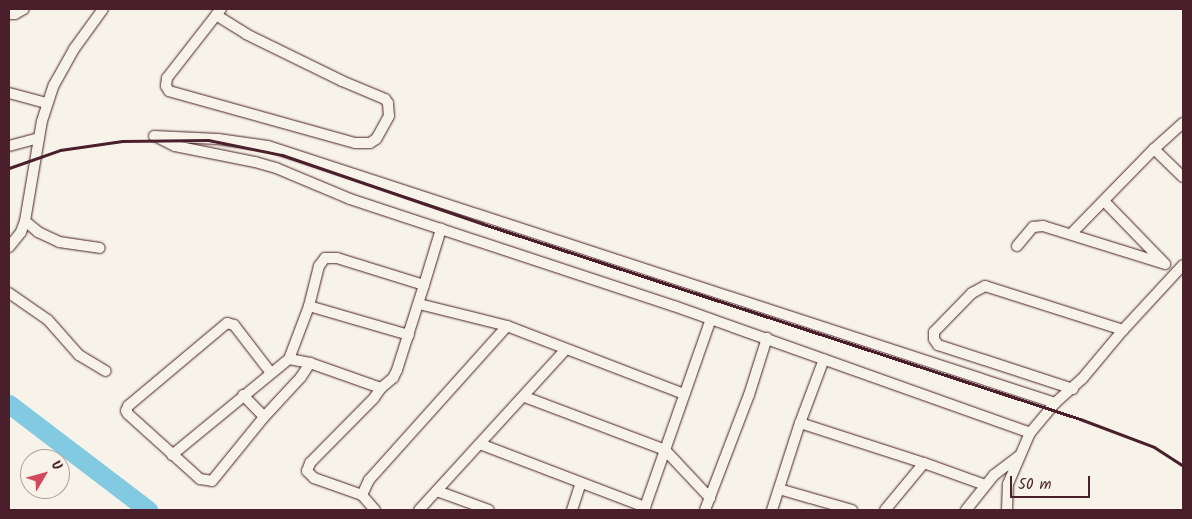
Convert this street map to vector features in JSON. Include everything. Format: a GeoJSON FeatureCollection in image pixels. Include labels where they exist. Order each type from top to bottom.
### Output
{"type":"FeatureCollection","features":[{"type":"Feature","properties":{"kind":"street"},"geometry":{"type":"LineString","coordinates":[[9,14],[15,14],[24,9]]}},
{"type":"Feature","properties":{"kind":"street"},"geometry":{"type":"LineString","coordinates":[[9,248],[21,232],[25,221],[47,103],[64,65],[97,10]]}},
{"type":"Feature","properties":{"kind":"street"},"geometry":{"type":"LineString","coordinates":[[218,12],[246,34],[342,81],[385,99],[388,103],[389,116],[376,140],[370,143],[355,143],[169,92],[166,86],[167,78],[218,12]]}},
{"type":"Feature","properties":{"kind":"street"},"geometry":{"type":"LineString","coordinates":[[9,93],[47,103]]}},
{"type":"Feature","properties":{"kind":"street"},"geometry":{"type":"LineString","coordinates":[[1072,234],[1154,149],[1183,123]]}},
{"type":"Feature","properties":{"kind":"street"},"geometry":{"type":"LineString","coordinates":[[1030,432],[711,318],[350,199],[276,168],[175,146],[154,136],[218,138],[268,146],[1055,403]]}},
{"type":"Feature","properties":{"kind":"street"},"geometry":{"type":"LineString","coordinates":[[9,146],[39,138]]}},
{"type":"Feature","properties":{"kind":"street"},"geometry":{"type":"LineString","coordinates":[[1154,149],[1183,177]]}},
{"type":"Feature","properties":{"kind":"street"},"geometry":{"type":"LineString","coordinates":[[1104,201],[1175,273]]}},
{"type":"Feature","properties":{"kind":"street"},"geometry":{"type":"LineString","coordinates":[[25,221],[38,232],[59,242],[100,248]]}},
{"type":"Feature","properties":{"kind":"street"},"geometry":{"type":"LineString","coordinates":[[1018,246],[1037,226],[1072,234],[1165,264]]}},
{"type":"Feature","properties":{"kind":"street"},"geometry":{"type":"LineString","coordinates":[[375,510],[362,495],[314,478],[307,471],[310,463],[369,403],[381,388],[393,378],[419,304],[441,229]]}},
{"type":"Feature","properties":{"kind":"street"},"geometry":{"type":"LineString","coordinates":[[172,454],[289,359],[309,306],[319,266],[324,258],[330,256],[424,285]]}},
{"type":"Feature","properties":{"kind":"street"},"geometry":{"type":"LineString","coordinates":[[1007,510],[1008,484],[1030,432],[1055,403],[1072,389],[1183,265]]}},
{"type":"Feature","properties":{"kind":"street"},"geometry":{"type":"LineString","coordinates":[[1072,389],[938,345],[934,339],[934,332],[972,293],[985,286],[1123,330]]}},
{"type":"Feature","properties":{"kind":"street"},"geometry":{"type":"LineString","coordinates":[[9,293],[48,320],[79,354],[106,371]]}},
{"type":"Feature","properties":{"kind":"street"},"geometry":{"type":"LineString","coordinates":[[419,304],[507,326],[565,350],[684,394]]}},
{"type":"Feature","properties":{"kind":"street"},"geometry":{"type":"LineString","coordinates":[[309,306],[409,335]]}},
{"type":"Feature","properties":{"kind":"street"},"geometry":{"type":"LineString","coordinates":[[480,444],[645,509],[711,318]]}},
{"type":"Feature","properties":{"kind":"street"},"geometry":{"type":"LineString","coordinates":[[271,373],[234,325],[227,323],[128,406],[128,414],[200,479],[212,481],[264,417],[301,377],[310,363]]}},
{"type":"Feature","properties":{"kind":"street"},"geometry":{"type":"LineString","coordinates":[[362,495],[369,480],[507,326]]}},
{"type":"Feature","properties":{"kind":"street"},"geometry":{"type":"LineString","coordinates":[[705,510],[749,395],[767,338]]}},
{"type":"Feature","properties":{"kind":"street"},"geometry":{"type":"LineString","coordinates":[[419,510],[525,397],[565,350]]}},
{"type":"Feature","properties":{"kind":"street"},"geometry":{"type":"LineString","coordinates":[[289,359],[310,363],[381,388]]}},
{"type":"Feature","properties":{"kind":"street"},"geometry":{"type":"LineString","coordinates":[[772,510],[800,423],[824,359]]}},
{"type":"Feature","properties":{"kind":"street"},"geometry":{"type":"LineString","coordinates":[[243,395],[264,417]]}},
{"type":"Feature","properties":{"kind":"street"},"geometry":{"type":"LineString","coordinates":[[525,397],[665,450],[710,498]]}},
{"type":"Feature","properties":{"kind":"street"},"geometry":{"type":"LineString","coordinates":[[800,423],[985,485]]}},
{"type":"Feature","properties":{"kind":"street"},"geometry":{"type":"LineString","coordinates":[[966,510],[994,475],[1020,456]]}},
{"type":"Feature","properties":{"kind":"street"},"geometry":{"type":"LineString","coordinates":[[884,510],[924,463]]}},
{"type":"Feature","properties":{"kind":"street"},"geometry":{"type":"LineString","coordinates":[[572,510],[581,483]]}},
{"type":"Feature","properties":{"kind":"street"},"geometry":{"type":"LineString","coordinates":[[779,489],[852,510]]}},
{"type":"Feature","properties":{"kind":"street"},"geometry":{"type":"LineString","coordinates":[[437,492],[488,510]]}},
{"type":"Feature","properties":{"kind":"street"},"geometry":{"type":"LineString","coordinates":[[974,500],[980,510]]}},
{"type":"Feature","properties":{"kind":"waterway"},"geometry":{"type":"LineString","coordinates":[[9,404],[148,510]]}},
{"type":"Feature","properties":{"kind":"railway"},"geometry":{"type":"LineString","coordinates":[[9,168],[60,150],[122,141],[208,140],[282,155],[483,224],[1080,419],[1154,447],[1183,466]]}}]}
